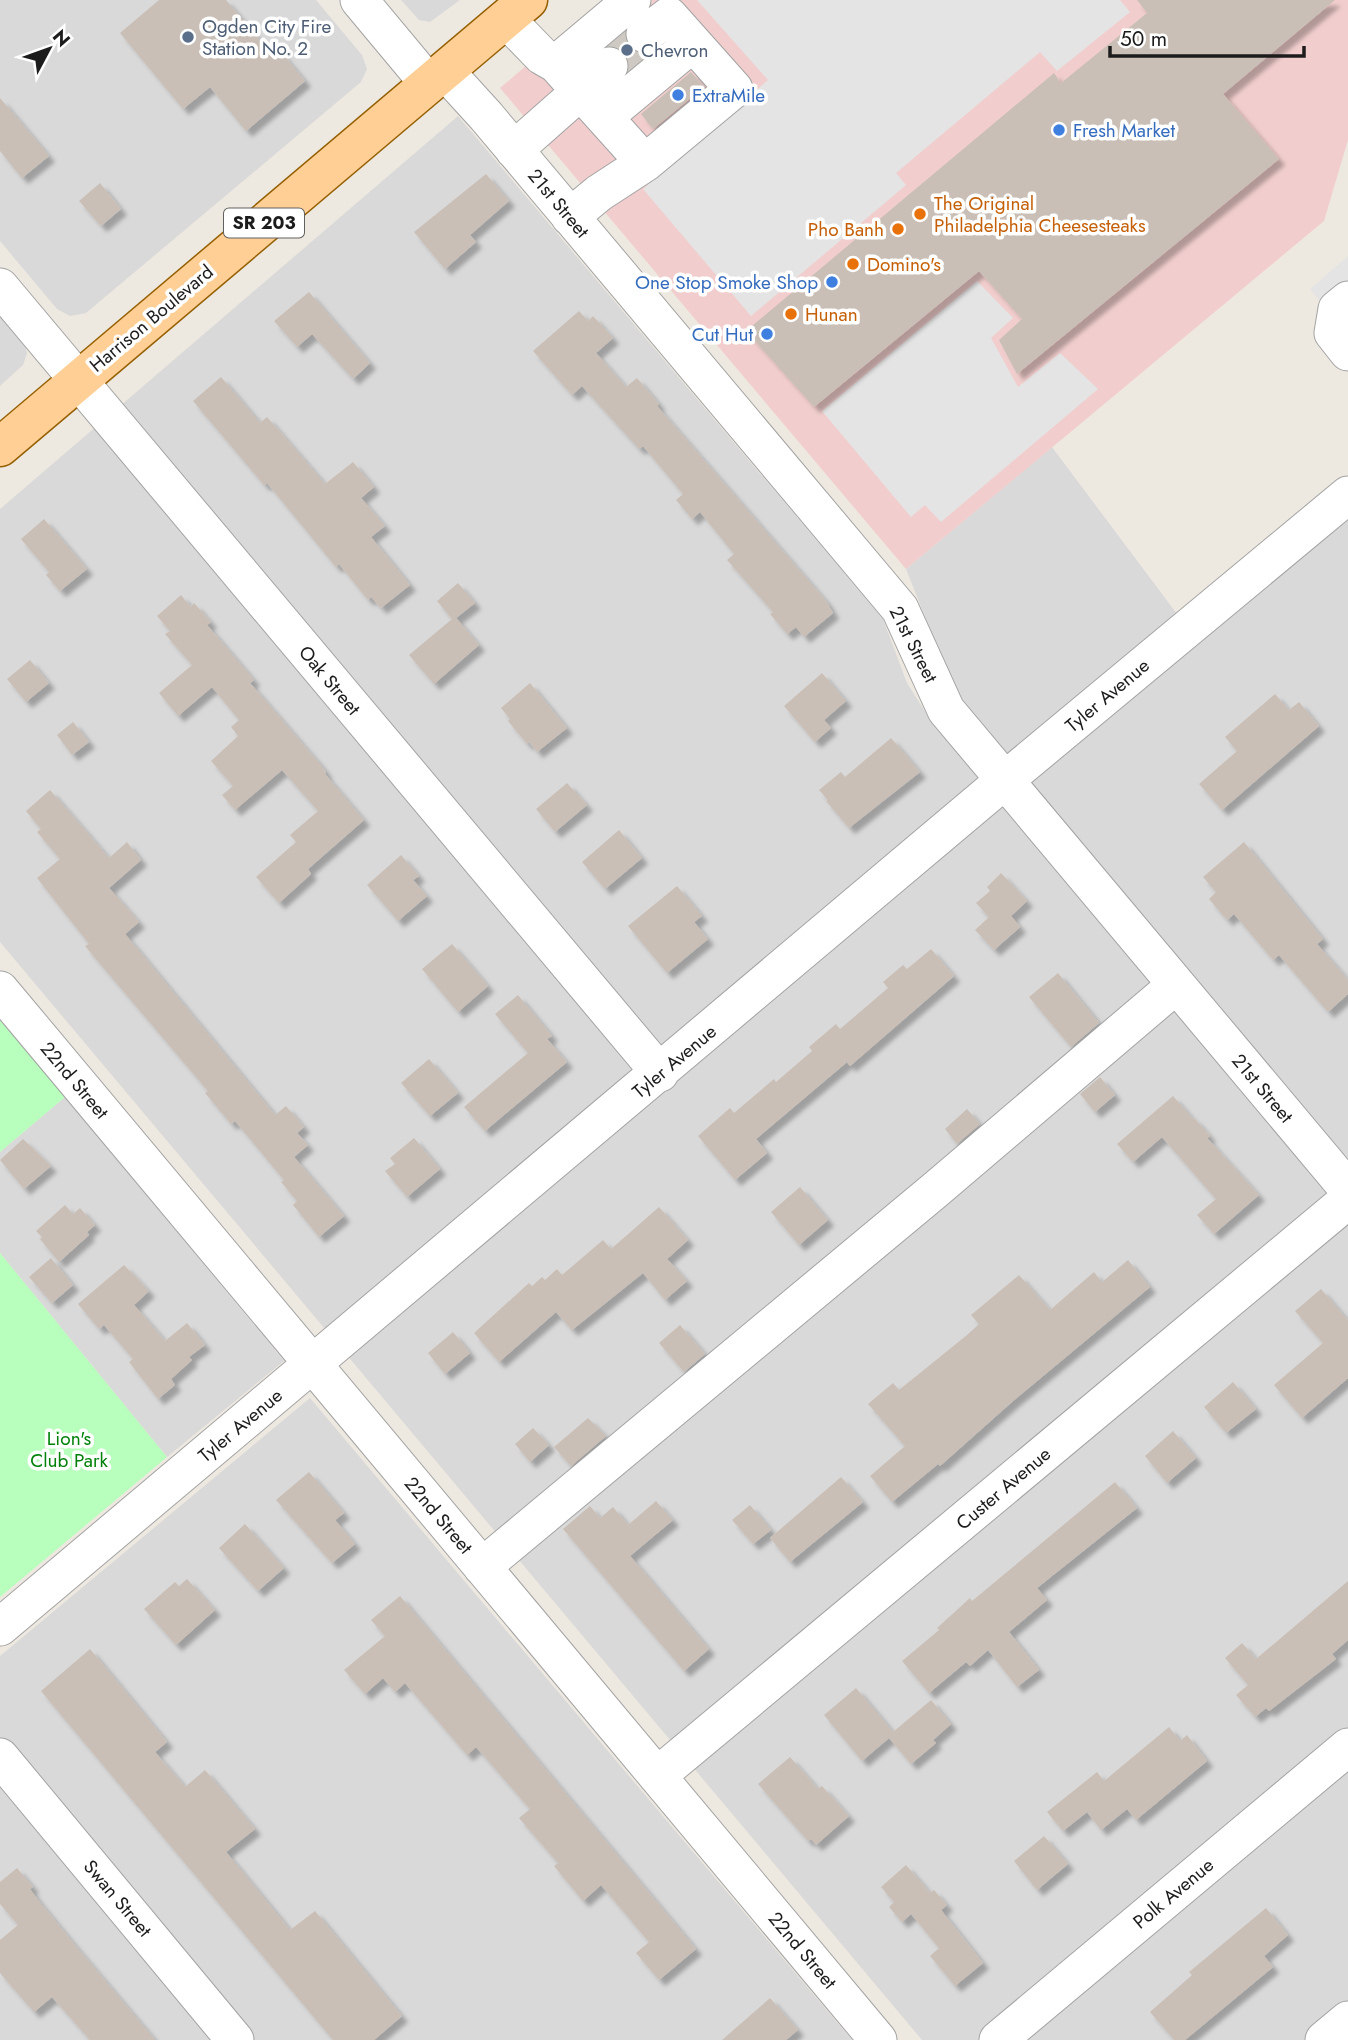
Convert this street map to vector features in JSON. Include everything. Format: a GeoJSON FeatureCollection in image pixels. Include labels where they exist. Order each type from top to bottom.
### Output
{"type":"FeatureCollection","features":[{"type":"Feature","properties":{"kind":"main road","name":"Harrison Boulevard"},"geometry":{"type":"LineString","coordinates":[[0,447],[517,9]]}},
{"type":"Feature","properties":{"kind":"street","name":"21st Street"},"geometry":{"type":"LineString","coordinates":[[359,0],[514,150],[900,609],[946,710],[1348,1189]]}},
{"type":"Feature","properties":{"kind":"street"},"geometry":{"type":"LineString","coordinates":[[556,64],[632,0]]}},
{"type":"Feature","properties":{"kind":"street"},"geometry":{"type":"LineString","coordinates":[[517,9],[542,56],[556,64],[645,163]]}},
{"type":"Feature","properties":{"kind":"street"},"geometry":{"type":"LineString","coordinates":[[570,217],[599,193],[645,163],[734,89],[666,12]]}},
{"type":"Feature","properties":{"kind":"street"},"geometry":{"type":"LineString","coordinates":[[604,117],[693,43]]}},
{"type":"Feature","properties":{"kind":"street"},"geometry":{"type":"LineString","coordinates":[[514,150],[609,66]]}},
{"type":"Feature","properties":{"kind":"street","name":"Oak Street"},"geometry":{"type":"LineString","coordinates":[[0,287],[660,1073]]}},
{"type":"Feature","properties":{"kind":"street"},"geometry":{"type":"LineString","coordinates":[[1348,300],[1337,309],[1334,333],[1348,352]]}},
{"type":"Feature","properties":{"kind":"street","name":"Tyler Avenue"},"geometry":{"type":"LineString","coordinates":[[0,1627],[1005,780],[1348,495]]}},
{"type":"Feature","properties":{"kind":"street"},"geometry":{"type":"LineString","coordinates":[[482,1567],[934,1191],[1176,985]]}},
{"type":"Feature","properties":{"kind":"street","name":"22nd Street"},"geometry":{"type":"LineString","coordinates":[[0,990],[878,2040]]}},
{"type":"Feature","properties":{"kind":"street","name":"Custer Avenue"},"geometry":{"type":"LineString","coordinates":[[657,1776],[1348,1200]]}},
{"type":"Feature","properties":{"kind":"street","name":"Polk Avenue"},"geometry":{"type":"LineString","coordinates":[[998,2040],[1348,1747]]}},
{"type":"Feature","properties":{"kind":"street","name":"Swan Street"},"geometry":{"type":"LineString","coordinates":[[0,1757],[235,2040]]}},
{"type":"Feature","properties":{"kind":"street"},"geometry":{"type":"LineString","coordinates":[[1324,2040],[1348,2020]]}},
{"type":"Feature","properties":{"kind":"shaded area"},"geometry":{"type":"Polygon","coordinates":[[[0,0],[316,0],[362,55],[367,69],[361,82],[86,313],[70,316],[57,309],[0,241],[0,0]]]}},
{"type":"Feature","properties":{"kind":"shaded area"},"geometry":{"type":"Polygon","coordinates":[[[401,0],[460,0],[430,22],[419,20],[401,0]]]}},
{"type":"Feature","properties":{"kind":"shaded area"},"geometry":{"type":"Polygon","coordinates":[[[603,0],[1348,0],[1348,140],[1324,221],[906,569],[500,88],[603,0]]]}},
{"type":"Feature","properties":{"kind":"shaded area"},"geometry":{"type":"Polygon","coordinates":[[[697,0],[1120,0],[1130,12],[1057,71],[1040,52],[896,173],[906,185],[751,316],[643,189],[768,80],[697,0]]]}},
{"type":"Feature","properties":{"kind":"shaded area"},"geometry":{"type":"Polygon","coordinates":[[[458,116],[883,619],[907,683],[930,719],[1348,1218],[1348,2040],[922,2040],[0,942],[0,509],[458,116]]]}},
{"type":"Feature","properties":{"kind":"shaded area"},"geometry":{"type":"Polygon","coordinates":[[[1348,256],[1348,324],[1330,306],[1320,302],[1310,289],[1348,256]]]}},
{"type":"Feature","properties":{"kind":"shaded area"},"geometry":{"type":"Polygon","coordinates":[[[977,281],[1013,318],[991,338],[1018,387],[1060,353],[1098,389],[941,522],[925,505],[911,517],[822,411],[977,281]]]}},
{"type":"Feature","properties":{"kind":"shaded area"},"geometry":{"type":"Polygon","coordinates":[[[0,316],[24,344],[27,353],[23,365],[0,386],[0,316]]]}},
{"type":"Feature","properties":{"kind":"shaded area"},"geometry":{"type":"Polygon","coordinates":[[[1052,447],[1198,642],[1348,517],[1348,1164],[957,698],[906,569],[1052,447]]]}},
{"type":"Feature","properties":{"kind":"shaded area"},"geometry":{"type":"Polygon","coordinates":[[[65,1097],[284,1361],[167,1457],[0,1253],[0,1152],[65,1097]]]}},
{"type":"Feature","properties":{"kind":"shaded area"},"geometry":{"type":"Polygon","coordinates":[[[310,1398],[852,2040],[0,2040],[0,1656],[310,1398]]]}},
{"type":"Feature","properties":{"kind":"green space"},"geometry":{"type":"Polygon","coordinates":[[[0,1020],[65,1097],[0,1152],[0,1020]]]}},
{"type":"Feature","properties":{"kind":"green space","name":"Lion's Club Park"},"geometry":{"type":"Polygon","coordinates":[[[0,1253],[167,1457],[0,1597],[0,1253]]]}},
{"type":"Feature","properties":{"kind":"building"},"geometry":{"type":"Polygon","coordinates":[[[159,0],[226,0],[275,58],[281,52],[305,81],[246,131],[210,87],[183,109],[120,33],[159,0]]]}},
{"type":"Feature","properties":{"kind":"building"},"geometry":{"type":"Polygon","coordinates":[[[1137,0],[1335,0],[1223,94],[1279,159],[1017,374],[999,340],[1022,319],[979,271],[814,407],[746,331],[1054,73],[1061,83],[1147,13],[1137,0]]]}},
{"type":"Feature","properties":{"kind":"building"},"geometry":{"type":"Polygon","coordinates":[[[624,34],[629,47],[636,53],[646,55],[629,69],[625,53],[616,46],[610,46],[624,34]]]}},
{"type":"Feature","properties":{"kind":"building"},"geometry":{"type":"Polygon","coordinates":[[[691,72],[704,87],[653,129],[641,114],[691,72]]]}},
{"type":"Feature","properties":{"kind":"building"},"geometry":{"type":"Polygon","coordinates":[[[0,98],[49,156],[22,178],[0,151],[0,98]]]}},
{"type":"Feature","properties":{"kind":"building"},"geometry":{"type":"Polygon","coordinates":[[[486,174],[509,201],[470,235],[476,242],[445,269],[414,232],[486,174]]]}},
{"type":"Feature","properties":{"kind":"building"},"geometry":{"type":"Polygon","coordinates":[[[100,183],[121,209],[101,226],[79,201],[100,183]]]}},
{"type":"Feature","properties":{"kind":"building"},"geometry":{"type":"Polygon","coordinates":[[[309,292],[370,363],[353,379],[312,334],[297,347],[274,321],[309,292]]]}},
{"type":"Feature","properties":{"kind":"building"},"geometry":{"type":"Polygon","coordinates":[[[579,311],[588,321],[593,316],[613,338],[596,353],[626,387],[637,378],[659,404],[657,406],[826,601],[833,613],[804,637],[796,627],[787,634],[770,614],[773,612],[727,560],[734,554],[700,512],[692,519],[676,500],[683,494],[643,446],[639,449],[582,386],[572,395],[533,351],[579,311]]]}},
{"type":"Feature","properties":{"kind":"building"},"geometry":{"type":"Polygon","coordinates":[[[221,377],[260,423],[267,417],[325,484],[353,462],[374,487],[361,498],[385,526],[371,537],[410,585],[381,608],[371,597],[368,600],[339,564],[336,567],[267,483],[264,485],[193,401],[221,377]]]}},
{"type":"Feature","properties":{"kind":"building"},"geometry":{"type":"Polygon","coordinates":[[[44,519],[87,569],[60,591],[46,575],[49,572],[21,539],[44,519]]]}},
{"type":"Feature","properties":{"kind":"building"},"geometry":{"type":"Polygon","coordinates":[[[458,583],[475,603],[456,618],[479,645],[434,684],[409,655],[452,619],[437,601],[458,583]]]}},
{"type":"Feature","properties":{"kind":"building"},"geometry":{"type":"Polygon","coordinates":[[[181,595],[191,607],[194,603],[211,622],[207,625],[254,680],[250,683],[364,820],[308,869],[311,874],[279,903],[256,877],[296,842],[290,835],[318,811],[282,770],[235,810],[222,795],[233,786],[211,761],[238,736],[231,727],[239,720],[212,687],[178,716],[159,693],[192,665],[165,634],[170,631],[157,616],[181,595]]]}},
{"type":"Feature","properties":{"kind":"building"},"geometry":{"type":"Polygon","coordinates":[[[30,660],[49,683],[26,702],[7,679],[30,660]]]}},
{"type":"Feature","properties":{"kind":"building"},"geometry":{"type":"Polygon","coordinates":[[[822,673],[846,701],[824,720],[831,728],[815,742],[784,706],[822,673]]]}},
{"type":"Feature","properties":{"kind":"building"},"geometry":{"type":"Polygon","coordinates":[[[530,683],[567,728],[537,752],[508,721],[510,719],[501,708],[530,683]]]}},
{"type":"Feature","properties":{"kind":"building"},"geometry":{"type":"Polygon","coordinates":[[[1275,694],[1289,710],[1299,702],[1319,726],[1222,810],[1199,784],[1237,751],[1225,737],[1275,694]]]}},
{"type":"Feature","properties":{"kind":"building"},"geometry":{"type":"Polygon","coordinates":[[[73,722],[89,742],[72,755],[57,735],[73,722]]]}},
{"type":"Feature","properties":{"kind":"building"},"geometry":{"type":"Polygon","coordinates":[[[891,738],[920,772],[849,828],[819,790],[841,772],[845,777],[891,738]]]}},
{"type":"Feature","properties":{"kind":"building"},"geometry":{"type":"Polygon","coordinates":[[[567,783],[587,805],[555,832],[536,809],[567,783]]]}},
{"type":"Feature","properties":{"kind":"building"},"geometry":{"type":"Polygon","coordinates":[[[50,790],[109,858],[127,842],[141,860],[109,888],[139,922],[125,934],[275,1115],[286,1106],[304,1127],[297,1133],[308,1145],[294,1157],[344,1216],[319,1237],[293,1205],[297,1201],[281,1182],[284,1180],[235,1121],[231,1124],[205,1093],[208,1091],[85,946],[89,944],[37,878],[60,859],[37,832],[41,829],[26,811],[50,790]]]}},
{"type":"Feature","properties":{"kind":"building"},"geometry":{"type":"Polygon","coordinates":[[[619,830],[642,858],[605,889],[582,862],[619,830]]]}},
{"type":"Feature","properties":{"kind":"building"},"geometry":{"type":"Polygon","coordinates":[[[1244,842],[1323,939],[1317,944],[1348,980],[1348,994],[1328,1012],[1279,955],[1273,960],[1234,914],[1227,920],[1209,899],[1216,892],[1203,877],[1244,842]]]}},
{"type":"Feature","properties":{"kind":"building"},"geometry":{"type":"Polygon","coordinates":[[[401,855],[419,876],[413,880],[427,896],[398,921],[367,885],[401,855]]]}},
{"type":"Feature","properties":{"kind":"building"},"geometry":{"type":"Polygon","coordinates":[[[1001,873],[1027,901],[1011,916],[1020,927],[994,950],[975,930],[989,917],[976,903],[990,891],[987,887],[1001,873]]]}},
{"type":"Feature","properties":{"kind":"building"},"geometry":{"type":"Polygon","coordinates":[[[677,886],[702,916],[694,922],[708,939],[667,973],[628,926],[677,886]]]}},
{"type":"Feature","properties":{"kind":"building"},"geometry":{"type":"Polygon","coordinates":[[[452,944],[488,986],[458,1012],[422,969],[452,944]]]}},
{"type":"Feature","properties":{"kind":"building"},"geometry":{"type":"Polygon","coordinates":[[[931,949],[954,976],[850,1066],[847,1062],[756,1139],[767,1153],[735,1180],[698,1136],[730,1108],[734,1113],[774,1079],[776,1082],[812,1051],[809,1047],[836,1024],[840,1029],[888,988],[883,982],[903,965],[907,969],[931,949]]]}},
{"type":"Feature","properties":{"kind":"building"},"geometry":{"type":"Polygon","coordinates":[[[1058,973],[1099,1023],[1071,1047],[1029,997],[1058,973]]]}},
{"type":"Feature","properties":{"kind":"building"},"geometry":{"type":"Polygon","coordinates":[[[518,995],[552,1036],[547,1039],[567,1062],[485,1131],[464,1107],[528,1053],[495,1014],[518,995]]]}},
{"type":"Feature","properties":{"kind":"building"},"geometry":{"type":"Polygon","coordinates":[[[429,1059],[458,1093],[430,1116],[401,1083],[429,1059]]]}},
{"type":"Feature","properties":{"kind":"building"},"geometry":{"type":"Polygon","coordinates":[[[1100,1077],[1115,1095],[1095,1112],[1080,1094],[1100,1077]]]}},
{"type":"Feature","properties":{"kind":"building"},"geometry":{"type":"Polygon","coordinates":[[[1173,1096],[1259,1195],[1214,1234],[1197,1215],[1216,1199],[1162,1137],[1133,1162],[1117,1144],[1173,1096]]]}},
{"type":"Feature","properties":{"kind":"building"},"geometry":{"type":"Polygon","coordinates":[[[967,1109],[980,1124],[957,1144],[945,1129],[967,1109]]]}},
{"type":"Feature","properties":{"kind":"building"},"geometry":{"type":"Polygon","coordinates":[[[414,1138],[440,1169],[407,1197],[385,1171],[395,1164],[390,1158],[414,1138]]]}},
{"type":"Feature","properties":{"kind":"building"},"geometry":{"type":"Polygon","coordinates":[[[23,1139],[51,1166],[24,1189],[0,1160],[23,1139]]]}},
{"type":"Feature","properties":{"kind":"building"},"geometry":{"type":"Polygon","coordinates":[[[800,1187],[828,1220],[799,1245],[771,1212],[800,1187]]]}},
{"type":"Feature","properties":{"kind":"building"},"geometry":{"type":"Polygon","coordinates":[[[65,1205],[73,1214],[80,1208],[95,1225],[87,1232],[89,1235],[59,1262],[36,1231],[65,1205]]]}},
{"type":"Feature","properties":{"kind":"building"},"geometry":{"type":"Polygon","coordinates":[[[659,1207],[688,1240],[667,1259],[687,1281],[665,1300],[643,1273],[572,1330],[556,1312],[499,1362],[474,1333],[529,1283],[532,1286],[542,1277],[545,1280],[557,1269],[562,1275],[603,1240],[611,1249],[659,1207]]]}},
{"type":"Feature","properties":{"kind":"building"},"geometry":{"type":"Polygon","coordinates":[[[51,1258],[73,1285],[52,1303],[29,1277],[51,1258]]]}},
{"type":"Feature","properties":{"kind":"building"},"geometry":{"type":"Polygon","coordinates":[[[1128,1260],[1150,1287],[1013,1401],[940,1466],[938,1464],[892,1502],[870,1476],[905,1446],[868,1404],[893,1383],[899,1390],[967,1335],[979,1324],[971,1315],[1019,1275],[1050,1310],[1094,1272],[1102,1282],[1128,1260]]]}},
{"type":"Feature","properties":{"kind":"building"},"geometry":{"type":"Polygon","coordinates":[[[124,1265],[149,1291],[134,1305],[165,1341],[187,1323],[205,1345],[189,1357],[192,1360],[171,1379],[175,1385],[158,1399],[129,1362],[133,1359],[104,1325],[99,1329],[78,1304],[124,1265]]]}},
{"type":"Feature","properties":{"kind":"building"},"geometry":{"type":"Polygon","coordinates":[[[1321,1289],[1348,1321],[1348,1378],[1302,1418],[1274,1385],[1323,1343],[1295,1311],[1321,1289]]]}},
{"type":"Feature","properties":{"kind":"building"},"geometry":{"type":"Polygon","coordinates":[[[680,1325],[705,1354],[684,1372],[659,1343],[680,1325]]]}},
{"type":"Feature","properties":{"kind":"building"},"geometry":{"type":"Polygon","coordinates":[[[453,1332],[470,1353],[445,1374],[428,1353],[453,1332]]]}},
{"type":"Feature","properties":{"kind":"building"},"geometry":{"type":"Polygon","coordinates":[[[1233,1382],[1256,1409],[1226,1433],[1204,1407],[1233,1382]]]}},
{"type":"Feature","properties":{"kind":"building"},"geometry":{"type":"Polygon","coordinates":[[[588,1418],[606,1436],[571,1466],[554,1447],[588,1418]]]}},
{"type":"Feature","properties":{"kind":"building"},"geometry":{"type":"Polygon","coordinates":[[[533,1428],[549,1445],[530,1462],[515,1444],[533,1428]]]}},
{"type":"Feature","properties":{"kind":"building"},"geometry":{"type":"Polygon","coordinates":[[[1173,1431],[1196,1458],[1167,1483],[1145,1456],[1173,1431]]]}},
{"type":"Feature","properties":{"kind":"building"},"geometry":{"type":"Polygon","coordinates":[[[309,1472],[344,1513],[335,1520],[355,1544],[332,1563],[276,1500],[309,1472]]]}},
{"type":"Feature","properties":{"kind":"building"},"geometry":{"type":"Polygon","coordinates":[[[841,1477],[863,1502],[790,1562],[770,1538],[841,1477]]]}},
{"type":"Feature","properties":{"kind":"building"},"geometry":{"type":"Polygon","coordinates":[[[1115,1482],[1137,1508],[1037,1588],[1047,1600],[1009,1632],[1039,1670],[1017,1687],[988,1650],[970,1666],[966,1662],[929,1693],[902,1661],[939,1630],[937,1628],[970,1598],[972,1601],[1115,1482]]]}},
{"type":"Feature","properties":{"kind":"building"},"geometry":{"type":"Polygon","coordinates":[[[656,1501],[673,1520],[630,1556],[709,1649],[684,1671],[563,1529],[590,1506],[600,1518],[613,1507],[628,1525],[656,1501]]]}},
{"type":"Feature","properties":{"kind":"building"},"geometry":{"type":"Polygon","coordinates":[[[750,1505],[771,1530],[753,1544],[732,1520],[750,1505]]]}},
{"type":"Feature","properties":{"kind":"building"},"geometry":{"type":"Polygon","coordinates":[[[245,1524],[284,1568],[258,1591],[219,1548],[245,1524]]]}},
{"type":"Feature","properties":{"kind":"building"},"geometry":{"type":"Polygon","coordinates":[[[187,1579],[215,1610],[176,1645],[144,1609],[175,1582],[179,1586],[187,1579]]]}},
{"type":"Feature","properties":{"kind":"building"},"geometry":{"type":"Polygon","coordinates":[[[1348,1581],[1348,1640],[1332,1654],[1336,1659],[1269,1711],[1266,1708],[1255,1717],[1236,1695],[1248,1685],[1225,1658],[1242,1643],[1256,1659],[1348,1581]]]}},
{"type":"Feature","properties":{"kind":"building"},"geometry":{"type":"Polygon","coordinates":[[[400,1596],[696,1949],[659,1980],[636,1953],[649,1942],[601,1885],[583,1901],[554,1866],[558,1863],[519,1818],[530,1809],[476,1747],[467,1755],[405,1683],[395,1692],[383,1678],[365,1694],[344,1670],[385,1636],[371,1620],[400,1596]]]}},
{"type":"Feature","properties":{"kind":"building"},"geometry":{"type":"Polygon","coordinates":[[[90,1649],[167,1742],[155,1752],[185,1787],[205,1770],[255,1829],[226,1852],[290,1930],[315,1911],[402,2016],[374,2040],[333,2040],[41,1691],[90,1649]]]}},
{"type":"Feature","properties":{"kind":"building"},"geometry":{"type":"Polygon","coordinates":[[[856,1688],[893,1732],[931,1700],[951,1724],[933,1740],[936,1743],[911,1764],[889,1738],[862,1761],[824,1715],[856,1688]]]}},
{"type":"Feature","properties":{"kind":"building"},"geometry":{"type":"Polygon","coordinates":[[[1169,1727],[1180,1741],[1187,1735],[1207,1761],[1136,1820],[1127,1809],[1101,1830],[1087,1812],[1063,1831],[1047,1812],[1097,1772],[1104,1781],[1169,1727]]]}},
{"type":"Feature","properties":{"kind":"building"},"geometry":{"type":"Polygon","coordinates":[[[790,1757],[818,1789],[822,1786],[849,1816],[816,1845],[811,1839],[808,1841],[758,1784],[790,1757]]]}},
{"type":"Feature","properties":{"kind":"building"},"geometry":{"type":"Polygon","coordinates":[[[1044,1836],[1068,1864],[1037,1890],[1014,1861],[1044,1836]]]}},
{"type":"Feature","properties":{"kind":"building"},"geometry":{"type":"Polygon","coordinates":[[[906,1865],[930,1893],[934,1890],[947,1905],[941,1910],[983,1963],[955,1986],[930,1956],[939,1948],[911,1914],[902,1922],[889,1907],[894,1902],[881,1887],[906,1865]]]}},
{"type":"Feature","properties":{"kind":"building"},"geometry":{"type":"Polygon","coordinates":[[[17,1868],[33,1887],[30,1889],[38,1900],[155,2040],[90,2040],[52,1997],[34,2012],[0,1973],[0,1940],[18,1925],[0,1904],[0,1882],[17,1868]]]}},
{"type":"Feature","properties":{"kind":"building"},"geometry":{"type":"Polygon","coordinates":[[[1266,1908],[1288,1935],[1264,1956],[1273,1967],[1185,2040],[1174,2040],[1150,2012],[1192,1975],[1189,1972],[1266,1908]]]}},
{"type":"Feature","properties":{"kind":"building"},"geometry":{"type":"Polygon","coordinates":[[[770,1998],[798,2030],[786,2040],[722,2040],[770,1998]]]}},
{"type":"Feature","properties":{"kind":"tunnel"},"geometry":{"type":"LineString","coordinates":[[609,66],[645,34]]}},
{"type":"Feature","properties":{"kind":"place","name":"Ogden City Fire Station No. 2"},"geometry":{"type":"Point","coordinates":[188,37]}},
{"type":"Feature","properties":{"kind":"place","name":"Chevron"},"geometry":{"type":"Point","coordinates":[627,50]}},
{"type":"Feature","properties":{"kind":"place","name":"ExtraMile"},"geometry":{"type":"Point","coordinates":[678,95]}},
{"type":"Feature","properties":{"kind":"place","name":"Fresh Market"},"geometry":{"type":"Point","coordinates":[1059,130]}},
{"type":"Feature","properties":{"kind":"place","name":"The Original Philadelphia Cheesesteaks"},"geometry":{"type":"Point","coordinates":[920,214]}},
{"type":"Feature","properties":{"kind":"place","name":"Pho Banh"},"geometry":{"type":"Point","coordinates":[898,229]}},
{"type":"Feature","properties":{"kind":"place","name":"Domino's"},"geometry":{"type":"Point","coordinates":[853,264]}},
{"type":"Feature","properties":{"kind":"place","name":"One Stop Smoke Shop"},"geometry":{"type":"Point","coordinates":[832,282]}},
{"type":"Feature","properties":{"kind":"place","name":"Hunan"},"geometry":{"type":"Point","coordinates":[791,314]}},
{"type":"Feature","properties":{"kind":"place","name":"Cut Hut"},"geometry":{"type":"Point","coordinates":[767,334]}}]}
